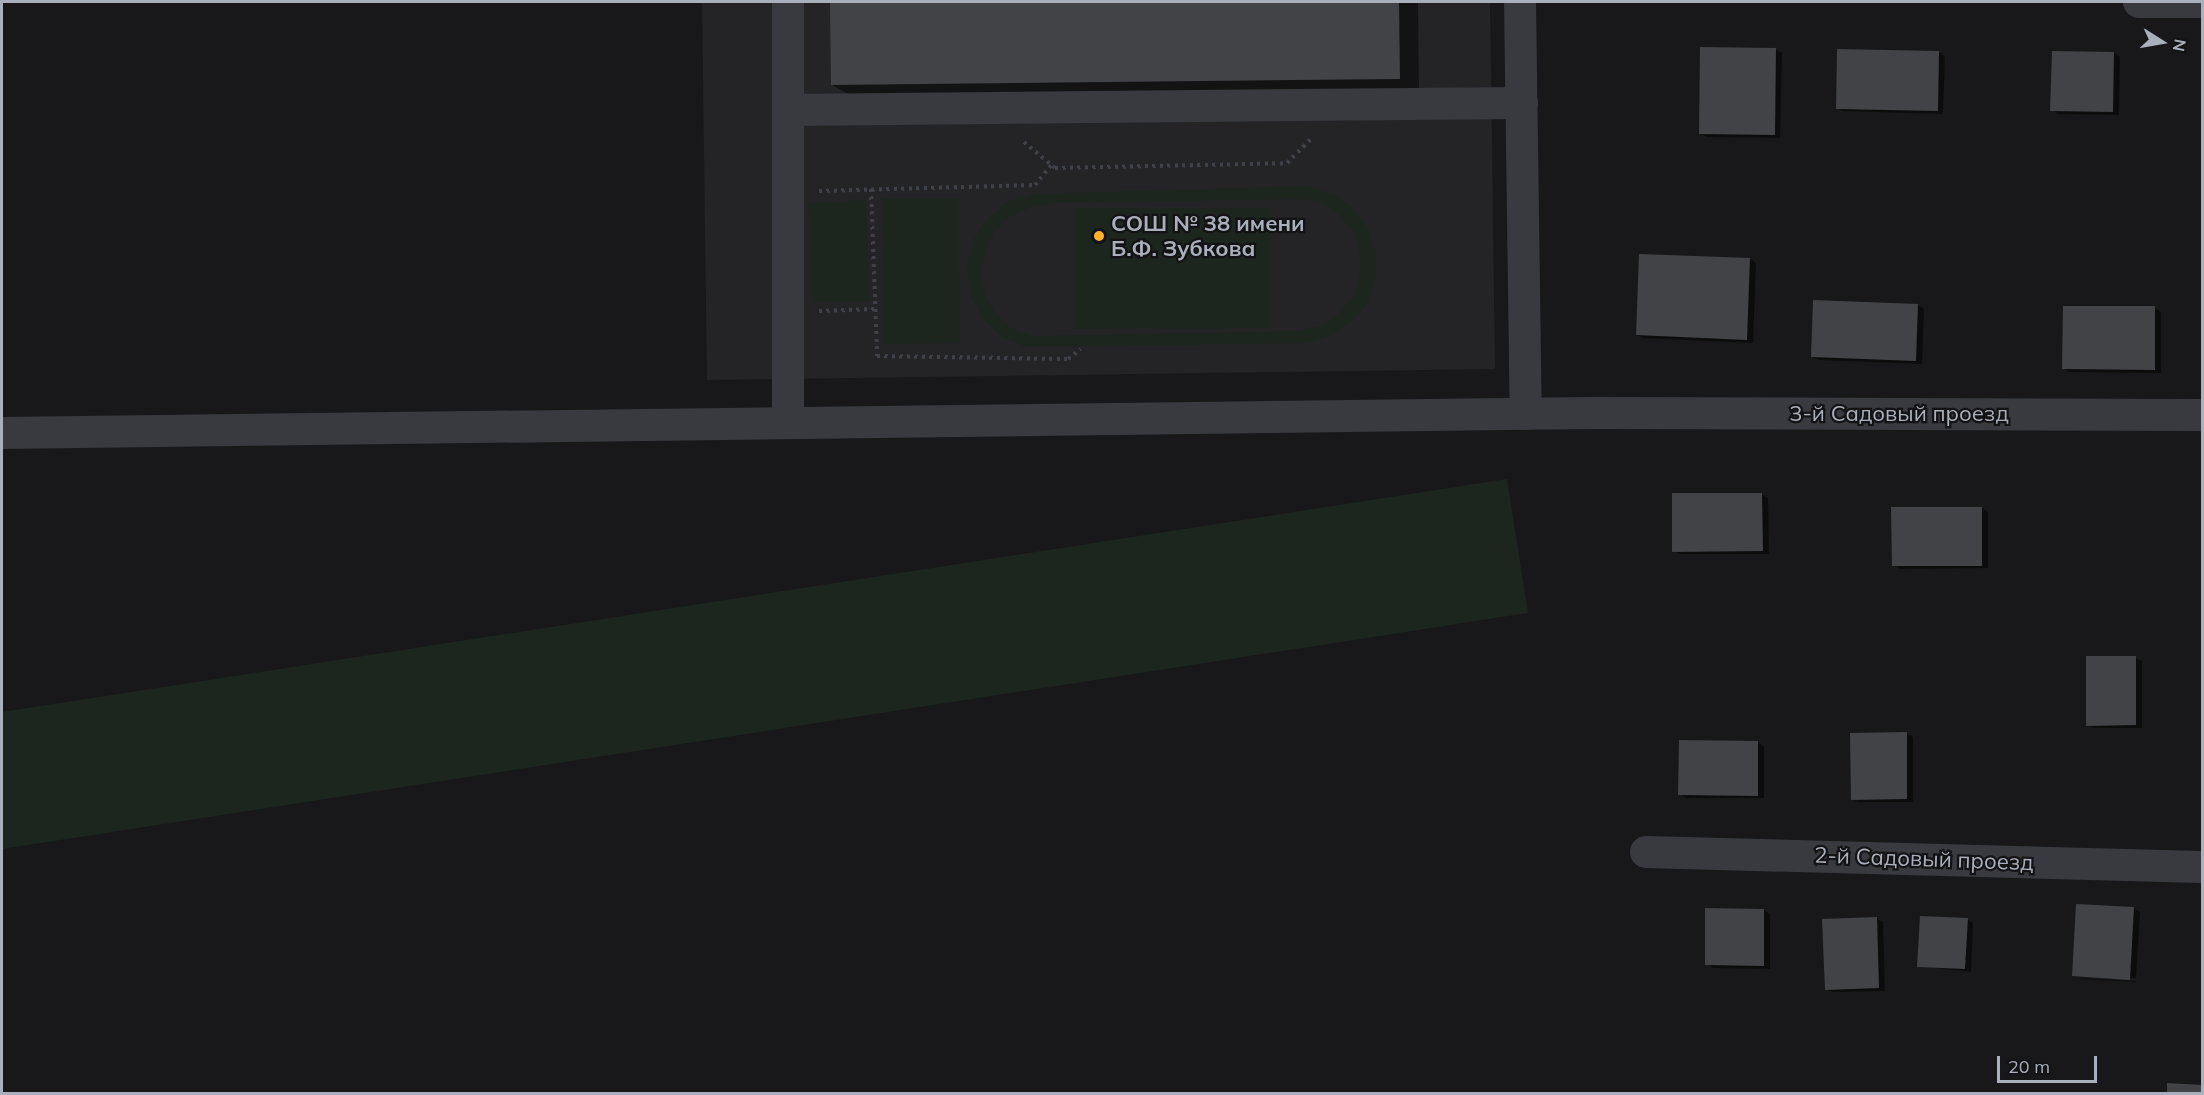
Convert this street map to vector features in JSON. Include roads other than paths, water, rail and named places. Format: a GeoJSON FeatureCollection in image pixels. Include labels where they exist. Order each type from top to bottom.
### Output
{"type":"FeatureCollection","features":[{"type":"Feature","properties":{"kind":"street"},"geometry":{"type":"LineString","coordinates":[[788,2],[788,423]]}},
{"type":"Feature","properties":{"kind":"street"},"geometry":{"type":"LineString","coordinates":[[1521,2],[1526,414]]}},
{"type":"Feature","properties":{"kind":"street"},"geometry":{"type":"LineString","coordinates":[[2139,2],[2202,2]]}},
{"type":"Feature","properties":{"kind":"street"},"geometry":{"type":"LineString","coordinates":[[788,110],[1522,103]]}},
{"type":"Feature","properties":{"kind":"street","name":"3-й Садовый проезд"},"geometry":{"type":"LineString","coordinates":[[2,433],[1596,413],[2202,415]]}},
{"type":"Feature","properties":{"kind":"street","name":"2-й Садовый проезд"},"geometry":{"type":"LineString","coordinates":[[1646,852],[2202,867]]}},
{"type":"Feature","properties":{"kind":"place","name":"СОШ № 38 имени Б.Ф. Зубкова"},"geometry":{"type":"Point","coordinates":[1099,236]}}]}
